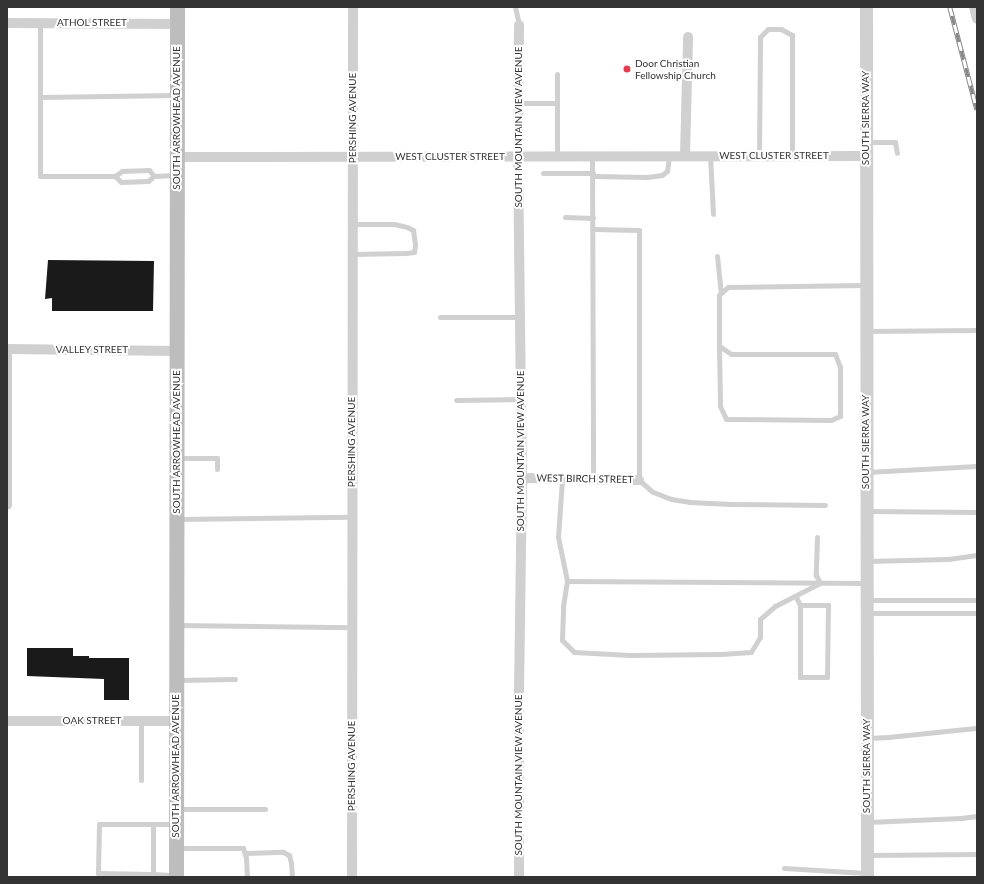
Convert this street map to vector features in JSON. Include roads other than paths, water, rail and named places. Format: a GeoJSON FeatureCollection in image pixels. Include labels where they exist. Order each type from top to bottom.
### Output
{"type":"FeatureCollection","features":[{"type":"Feature","properties":{"kind":"main road","name":"SOUTH ARROWHEAD AVENUE"},"geometry":{"type":"LineString","coordinates":[[176,876],[177,7]]}},
{"type":"Feature","properties":{"kind":"street","name":"PERSHING AVENUE"},"geometry":{"type":"LineString","coordinates":[[352,877],[353,7]]}},
{"type":"Feature","properties":{"kind":"street","name":"SOUTH SIERRA WAY"},"geometry":{"type":"LineString","coordinates":[[866,7],[867,875]]}},
{"type":"Feature","properties":{"kind":"street"},"geometry":{"type":"LineString","coordinates":[[974,7],[977,19]]}},
{"type":"Feature","properties":{"kind":"street","name":"ATHOL STREET"},"geometry":{"type":"LineString","coordinates":[[8,23],[177,24]]}},
{"type":"Feature","properties":{"kind":"street","name":"SOUTH MOUNTAIN VIEW AVENUE"},"geometry":{"type":"LineString","coordinates":[[519,25],[518,157],[522,478],[519,694],[519,877]]}},
{"type":"Feature","properties":{"kind":"street"},"geometry":{"type":"LineString","coordinates":[[685,155],[688,38]]}},
{"type":"Feature","properties":{"kind":"street","name":"WEST CLUSTER STREET"},"geometry":{"type":"LineString","coordinates":[[177,157],[353,158],[669,155],[866,156]]}},
{"type":"Feature","properties":{"kind":"street"},"geometry":{"type":"LineString","coordinates":[[7,349],[7,504]]}},
{"type":"Feature","properties":{"kind":"street","name":"VALLEY STREET"},"geometry":{"type":"LineString","coordinates":[[7,349],[177,350]]}},
{"type":"Feature","properties":{"kind":"street","name":"WEST BIRCH STREET"},"geometry":{"type":"LineString","coordinates":[[522,478],[639,480]]}},
{"type":"Feature","properties":{"kind":"street","name":"OAK STREET"},"geometry":{"type":"LineString","coordinates":[[7,721],[176,721]]}},
{"type":"Feature","properties":{"kind":"lane"},"geometry":{"type":"LineString","coordinates":[[515,7],[519,25]]}},
{"type":"Feature","properties":{"kind":"lane"},"geometry":{"type":"LineString","coordinates":[[40,23],[40,176],[115,176],[122,171],[142,170],[148,170],[154,176]]}},
{"type":"Feature","properties":{"kind":"lane"},"geometry":{"type":"LineString","coordinates":[[759,156],[760,37],[768,29],[781,29],[792,35],[792,156]]}},
{"type":"Feature","properties":{"kind":"lane"},"geometry":{"type":"LineString","coordinates":[[557,74],[557,157]]}},
{"type":"Feature","properties":{"kind":"lane"},"geometry":{"type":"LineString","coordinates":[[40,97],[177,95]]}},
{"type":"Feature","properties":{"kind":"lane"},"geometry":{"type":"LineString","coordinates":[[519,103],[557,103]]}},
{"type":"Feature","properties":{"kind":"lane"},"geometry":{"type":"LineString","coordinates":[[866,142],[895,142],[897,153]]}},
{"type":"Feature","properties":{"kind":"lane"},"geometry":{"type":"LineString","coordinates":[[543,173],[647,177],[662,175],[667,171],[669,155]]}},
{"type":"Feature","properties":{"kind":"lane"},"geometry":{"type":"LineString","coordinates":[[710,155],[713,214]]}},
{"type":"Feature","properties":{"kind":"lane"},"geometry":{"type":"LineString","coordinates":[[592,156],[593,479]]}},
{"type":"Feature","properties":{"kind":"lane"},"geometry":{"type":"LineString","coordinates":[[115,176],[121,182],[148,180],[154,176],[177,175]]}},
{"type":"Feature","properties":{"kind":"lane"},"geometry":{"type":"LineString","coordinates":[[565,217],[593,218]]}},
{"type":"Feature","properties":{"kind":"lane"},"geometry":{"type":"LineString","coordinates":[[353,224],[394,224],[407,227],[412,230],[415,245],[414,252],[353,254]]}},
{"type":"Feature","properties":{"kind":"lane"},"geometry":{"type":"LineString","coordinates":[[593,229],[639,230],[639,480]]}},
{"type":"Feature","properties":{"kind":"lane"},"geometry":{"type":"LineString","coordinates":[[717,256],[721,293],[719,295],[719,346],[720,406],[726,419],[831,420],[840,416],[840,367],[835,354],[731,354],[719,346]]}},
{"type":"Feature","properties":{"kind":"lane"},"geometry":{"type":"LineString","coordinates":[[721,293],[728,287],[866,284]]}},
{"type":"Feature","properties":{"kind":"lane"},"geometry":{"type":"LineString","coordinates":[[440,317],[520,317]]}},
{"type":"Feature","properties":{"kind":"lane"},"geometry":{"type":"LineString","coordinates":[[866,332],[977,330]]}},
{"type":"Feature","properties":{"kind":"lane"},"geometry":{"type":"LineString","coordinates":[[456,400],[521,399]]}},
{"type":"Feature","properties":{"kind":"lane"},"geometry":{"type":"LineString","coordinates":[[177,458],[217,458],[217,469]]}},
{"type":"Feature","properties":{"kind":"lane"},"geometry":{"type":"LineString","coordinates":[[866,472],[977,466]]}},
{"type":"Feature","properties":{"kind":"lane"},"geometry":{"type":"LineString","coordinates":[[562,478],[558,537],[567,581],[562,606],[562,640],[574,652],[630,655],[721,654],[751,652],[760,637],[760,619],[775,606],[796,597],[820,583]]}},
{"type":"Feature","properties":{"kind":"lane","name":"WEST BIRCH STREET"},"geometry":{"type":"LineString","coordinates":[[639,480],[653,492],[671,499],[690,502],[825,505]]}},
{"type":"Feature","properties":{"kind":"lane"},"geometry":{"type":"LineString","coordinates":[[866,511],[977,512]]}},
{"type":"Feature","properties":{"kind":"lane"},"geometry":{"type":"LineString","coordinates":[[176,519],[352,517]]}},
{"type":"Feature","properties":{"kind":"lane"},"geometry":{"type":"LineString","coordinates":[[817,537],[816,575],[820,583]]}},
{"type":"Feature","properties":{"kind":"lane"},"geometry":{"type":"LineString","coordinates":[[867,561],[948,559],[977,555]]}},
{"type":"Feature","properties":{"kind":"lane"},"geometry":{"type":"LineString","coordinates":[[567,581],[867,583]]}},
{"type":"Feature","properties":{"kind":"lane"},"geometry":{"type":"LineString","coordinates":[[796,597],[800,605],[800,677],[827,677],[828,605],[800,605]]}},
{"type":"Feature","properties":{"kind":"lane"},"geometry":{"type":"LineString","coordinates":[[867,600],[974,600]]}},
{"type":"Feature","properties":{"kind":"lane"},"geometry":{"type":"LineString","coordinates":[[867,613],[977,613]]}},
{"type":"Feature","properties":{"kind":"lane"},"geometry":{"type":"LineString","coordinates":[[176,625],[352,627]]}},
{"type":"Feature","properties":{"kind":"lane"},"geometry":{"type":"LineString","coordinates":[[176,680],[235,679]]}},
{"type":"Feature","properties":{"kind":"lane"},"geometry":{"type":"LineString","coordinates":[[141,721],[141,780]]}},
{"type":"Feature","properties":{"kind":"lane"},"geometry":{"type":"LineString","coordinates":[[867,738],[976,728]]}},
{"type":"Feature","properties":{"kind":"lane"},"geometry":{"type":"LineString","coordinates":[[176,809],[265,809]]}},
{"type":"Feature","properties":{"kind":"lane"},"geometry":{"type":"LineString","coordinates":[[867,822],[977,816]]}},
{"type":"Feature","properties":{"kind":"lane"},"geometry":{"type":"LineString","coordinates":[[176,824],[99,824],[98,872],[176,876]]}},
{"type":"Feature","properties":{"kind":"lane"},"geometry":{"type":"LineString","coordinates":[[152,824],[153,874]]}},
{"type":"Feature","properties":{"kind":"lane"},"geometry":{"type":"LineString","coordinates":[[176,848],[243,848],[245,853],[247,877]]}},
{"type":"Feature","properties":{"kind":"lane"},"geometry":{"type":"LineString","coordinates":[[245,853],[282,852],[289,854],[292,877]]}},
{"type":"Feature","properties":{"kind":"lane"},"geometry":{"type":"LineString","coordinates":[[867,856],[977,854]]}},
{"type":"Feature","properties":{"kind":"lane"},"geometry":{"type":"LineString","coordinates":[[784,868],[867,875]]}},
{"type":"Feature","properties":{"kind":"railway"},"geometry":{"type":"LineString","coordinates":[[950,7],[977,109]]}},
{"type":"Feature","properties":{"kind":"place","name":"Door Christian Fellowship Church"},"geometry":{"type":"Point","coordinates":[627,69]}}]}
